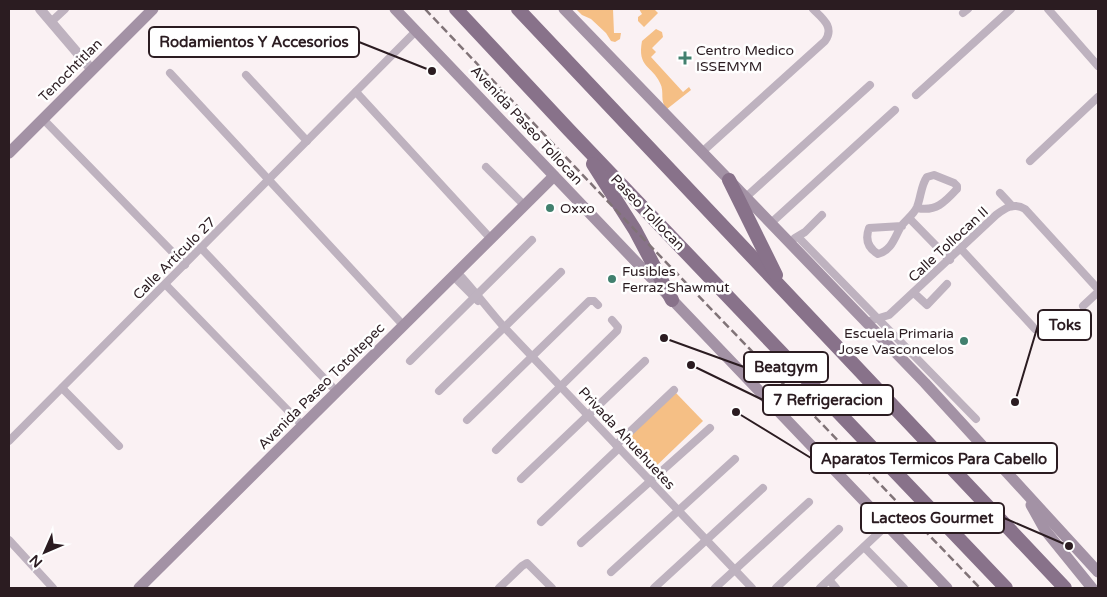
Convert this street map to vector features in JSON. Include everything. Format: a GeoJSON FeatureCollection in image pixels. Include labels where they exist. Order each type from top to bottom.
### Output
{"type":"FeatureCollection","features":[{"type":"Feature","properties":{"kind":"highway","name":"Paseo Tollocan"},"geometry":{"type":"LineString","coordinates":[[456,9],[1006,588]]}},
{"type":"Feature","properties":{"kind":"highway"},"geometry":{"type":"LineString","coordinates":[[518,9],[1065,588]]}},
{"type":"Feature","properties":{"kind":"highway"},"geometry":{"type":"LineString","coordinates":[[570,130],[634,230],[672,300]]}},
{"type":"Feature","properties":{"kind":"highway"},"geometry":{"type":"LineString","coordinates":[[729,180],[762,250],[784,291]]}},
{"type":"Feature","properties":{"kind":"main road","name":"Tenochtitlan"},"geometry":{"type":"LineString","coordinates":[[9,153],[153,9]]}},
{"type":"Feature","properties":{"kind":"main road","name":"Avenida Paseo Tollocan"},"geometry":{"type":"LineString","coordinates":[[395,9],[947,588]]}},
{"type":"Feature","properties":{"kind":"main road"},"geometry":{"type":"LineString","coordinates":[[564,9],[746,198],[771,223],[793,239],[871,320],[882,339],[1096,565]]}},
{"type":"Feature","properties":{"kind":"main road","name":"Avenida Paseo Totoltepec"},"geometry":{"type":"LineString","coordinates":[[139,588],[554,176]]}},
{"type":"Feature","properties":{"kind":"main road"},"geometry":{"type":"LineString","coordinates":[[1023,490],[1045,530],[1092,588]]}},
{"type":"Feature","properties":{"kind":"street"},"geometry":{"type":"LineString","coordinates":[[40,9],[92,70]]}},
{"type":"Feature","properties":{"kind":"street"},"geometry":{"type":"LineString","coordinates":[[51,22],[65,9]]}},
{"type":"Feature","properties":{"kind":"street"},"geometry":{"type":"LineString","coordinates":[[702,152],[825,41],[829,34],[829,28],[813,9]]}},
{"type":"Feature","properties":{"kind":"street"},"geometry":{"type":"LineString","coordinates":[[916,95],[1011,9]]}},
{"type":"Feature","properties":{"kind":"street"},"geometry":{"type":"LineString","coordinates":[[1049,9],[1098,66]]}},
{"type":"Feature","properties":{"kind":"street","name":"Calle Artículo 27"},"geometry":{"type":"LineString","coordinates":[[9,441],[166,285],[416,31]]}},
{"type":"Feature","properties":{"kind":"street"},"geometry":{"type":"LineString","coordinates":[[170,72],[403,325]]}},
{"type":"Feature","properties":{"kind":"street"},"geometry":{"type":"LineString","coordinates":[[246,75],[307,141]]}},
{"type":"Feature","properties":{"kind":"street"},"geometry":{"type":"LineString","coordinates":[[746,198],[870,85]]}},
{"type":"Feature","properties":{"kind":"street"},"geometry":{"type":"LineString","coordinates":[[356,92],[491,239]]}},
{"type":"Feature","properties":{"kind":"street"},"geometry":{"type":"LineString","coordinates":[[1030,161],[1098,97]]}},
{"type":"Feature","properties":{"kind":"street"},"geometry":{"type":"LineString","coordinates":[[771,223],[895,110]]}},
{"type":"Feature","properties":{"kind":"street"},"geometry":{"type":"LineString","coordinates":[[43,119],[185,265]]}},
{"type":"Feature","properties":{"kind":"street"},"geometry":{"type":"LineString","coordinates":[[486,167],[524,205]]}},
{"type":"Feature","properties":{"kind":"street"},"geometry":{"type":"LineString","coordinates":[[902,226],[869,228],[868,245],[876,254],[883,253],[895,240],[902,226],[917,208],[924,181],[929,176],[934,175],[957,186],[957,189],[940,206],[929,209],[917,208]]}},
{"type":"Feature","properties":{"kind":"street"},"geometry":{"type":"LineString","coordinates":[[1000,193],[1012,206],[1020,206],[1024,209],[1098,290],[1083,306]]}},
{"type":"Feature","properties":{"kind":"street","name":"Calle Tollocan II"},"geometry":{"type":"LineString","coordinates":[[871,320],[889,315],[996,215],[1012,206]]}},
{"type":"Feature","properties":{"kind":"street"},"geometry":{"type":"LineString","coordinates":[[793,239],[805,232],[822,215]]}},
{"type":"Feature","properties":{"kind":"street"},"geometry":{"type":"LineString","coordinates":[[909,218],[950,260]]}},
{"type":"Feature","properties":{"kind":"street"},"geometry":{"type":"LineString","coordinates":[[410,361],[532,240]]}},
{"type":"Feature","properties":{"kind":"street"},"geometry":{"type":"LineString","coordinates":[[201,248],[337,392]]}},
{"type":"Feature","properties":{"kind":"street"},"geometry":{"type":"LineString","coordinates":[[961,249],[1035,329]]}},
{"type":"Feature","properties":{"kind":"street"},"geometry":{"type":"LineString","coordinates":[[439,391],[561,272]]}},
{"type":"Feature","properties":{"kind":"street","name":"Privada Ahuehuetes"},"geometry":{"type":"LineString","coordinates":[[455,274],[752,588]]}},
{"type":"Feature","properties":{"kind":"street"},"geometry":{"type":"LineString","coordinates":[[914,293],[927,304],[947,284]]}},
{"type":"Feature","properties":{"kind":"street"},"geometry":{"type":"LineString","coordinates":[[166,285],[303,426]]}},
{"type":"Feature","properties":{"kind":"street"},"geometry":{"type":"LineString","coordinates":[[467,420],[589,301],[594,301],[598,305]]}},
{"type":"Feature","properties":{"kind":"street"},"geometry":{"type":"LineString","coordinates":[[882,339],[889,315]]}},
{"type":"Feature","properties":{"kind":"street"},"geometry":{"type":"LineString","coordinates":[[496,450],[617,332],[618,327],[612,320]]}},
{"type":"Feature","properties":{"kind":"street"},"geometry":{"type":"LineString","coordinates":[[871,320],[885,327],[976,419]]}},
{"type":"Feature","properties":{"kind":"street"},"geometry":{"type":"LineString","coordinates":[[521,479],[645,361]]}},
{"type":"Feature","properties":{"kind":"street"},"geometry":{"type":"LineString","coordinates":[[62,388],[119,446]]}},
{"type":"Feature","properties":{"kind":"street"},"geometry":{"type":"LineString","coordinates":[[541,522],[674,390]]}},
{"type":"Feature","properties":{"kind":"street"},"geometry":{"type":"LineString","coordinates":[[581,543],[710,428]]}},
{"type":"Feature","properties":{"kind":"street"},"geometry":{"type":"LineString","coordinates":[[610,572],[735,459]]}},
{"type":"Feature","properties":{"kind":"street"},"geometry":{"type":"LineString","coordinates":[[654,588],[763,488]]}},
{"type":"Feature","properties":{"kind":"street"},"geometry":{"type":"LineString","coordinates":[[715,588],[810,502]]}},
{"type":"Feature","properties":{"kind":"street"},"geometry":{"type":"LineString","coordinates":[[820,588],[887,525]]}},
{"type":"Feature","properties":{"kind":"street"},"geometry":{"type":"LineString","coordinates":[[776,588],[839,529]]}},
{"type":"Feature","properties":{"kind":"street"},"geometry":{"type":"LineString","coordinates":[[9,540],[53,588]]}},
{"type":"Feature","properties":{"kind":"street"},"geometry":{"type":"LineString","coordinates":[[864,547],[904,588]]}},
{"type":"Feature","properties":{"kind":"street"},"geometry":{"type":"LineString","coordinates":[[499,588],[527,563],[552,588]]}},
{"type":"Feature","properties":{"kind":"street"},"geometry":{"type":"LineString","coordinates":[[829,580],[836,588]]}},
{"type":"Feature","properties":{"kind":"shaded area"},"geometry":{"type":"Polygon","coordinates":[[[576,9],[613,9],[614,33],[621,33],[620,39],[615,42],[611,41],[606,33],[591,19],[582,15],[576,9]]]}},
{"type":"Feature","properties":{"kind":"shaded area"},"geometry":{"type":"Polygon","coordinates":[[[639,9],[654,9],[658,13],[644,27],[638,21],[638,17],[642,14],[639,9]]]}},
{"type":"Feature","properties":{"kind":"shaded area"},"geometry":{"type":"Polygon","coordinates":[[[656,29],[662,32],[663,37],[652,48],[656,52],[651,57],[683,92],[689,87],[691,90],[667,109],[663,103],[660,83],[643,61],[641,50],[642,41],[656,29]]]}},
{"type":"Feature","properties":{"kind":"shaded area"},"geometry":{"type":"Polygon","coordinates":[[[676,393],[703,421],[652,470],[624,440],[676,393]]]}},
{"type":"Feature","properties":{"kind":"railway"},"geometry":{"type":"LineString","coordinates":[[425,9],[980,588]]}},
{"type":"Feature","properties":{"kind":"place","name":"Centro Medico ISSEMYM"},"geometry":{"type":"Point","coordinates":[685,58]}},
{"type":"Feature","properties":{"kind":"place","name":"Rodamientos Y Accesorios"},"geometry":{"type":"Point","coordinates":[432,71]}},
{"type":"Feature","properties":{"kind":"place","name":"Oxxo"},"geometry":{"type":"Point","coordinates":[550,208]}},
{"type":"Feature","properties":{"kind":"place","name":"Fusibles Ferraz Shawmut"},"geometry":{"type":"Point","coordinates":[612,279]}},
{"type":"Feature","properties":{"kind":"place","name":"Beatgym"},"geometry":{"type":"Point","coordinates":[664,338]}},
{"type":"Feature","properties":{"kind":"place","name":"Escuela Primaria Jose Vasconcelos"},"geometry":{"type":"Point","coordinates":[964,341]}},
{"type":"Feature","properties":{"kind":"place","name":"7 Refrigeracion"},"geometry":{"type":"Point","coordinates":[691,365]}},
{"type":"Feature","properties":{"kind":"place","name":"Toks"},"geometry":{"type":"Point","coordinates":[1015,402]}},
{"type":"Feature","properties":{"kind":"place","name":"Aparatos Termicos Para Cabello"},"geometry":{"type":"Point","coordinates":[736,412]}},
{"type":"Feature","properties":{"kind":"place","name":"Lacteos Gourmet"},"geometry":{"type":"Point","coordinates":[1069,546]}}]}
